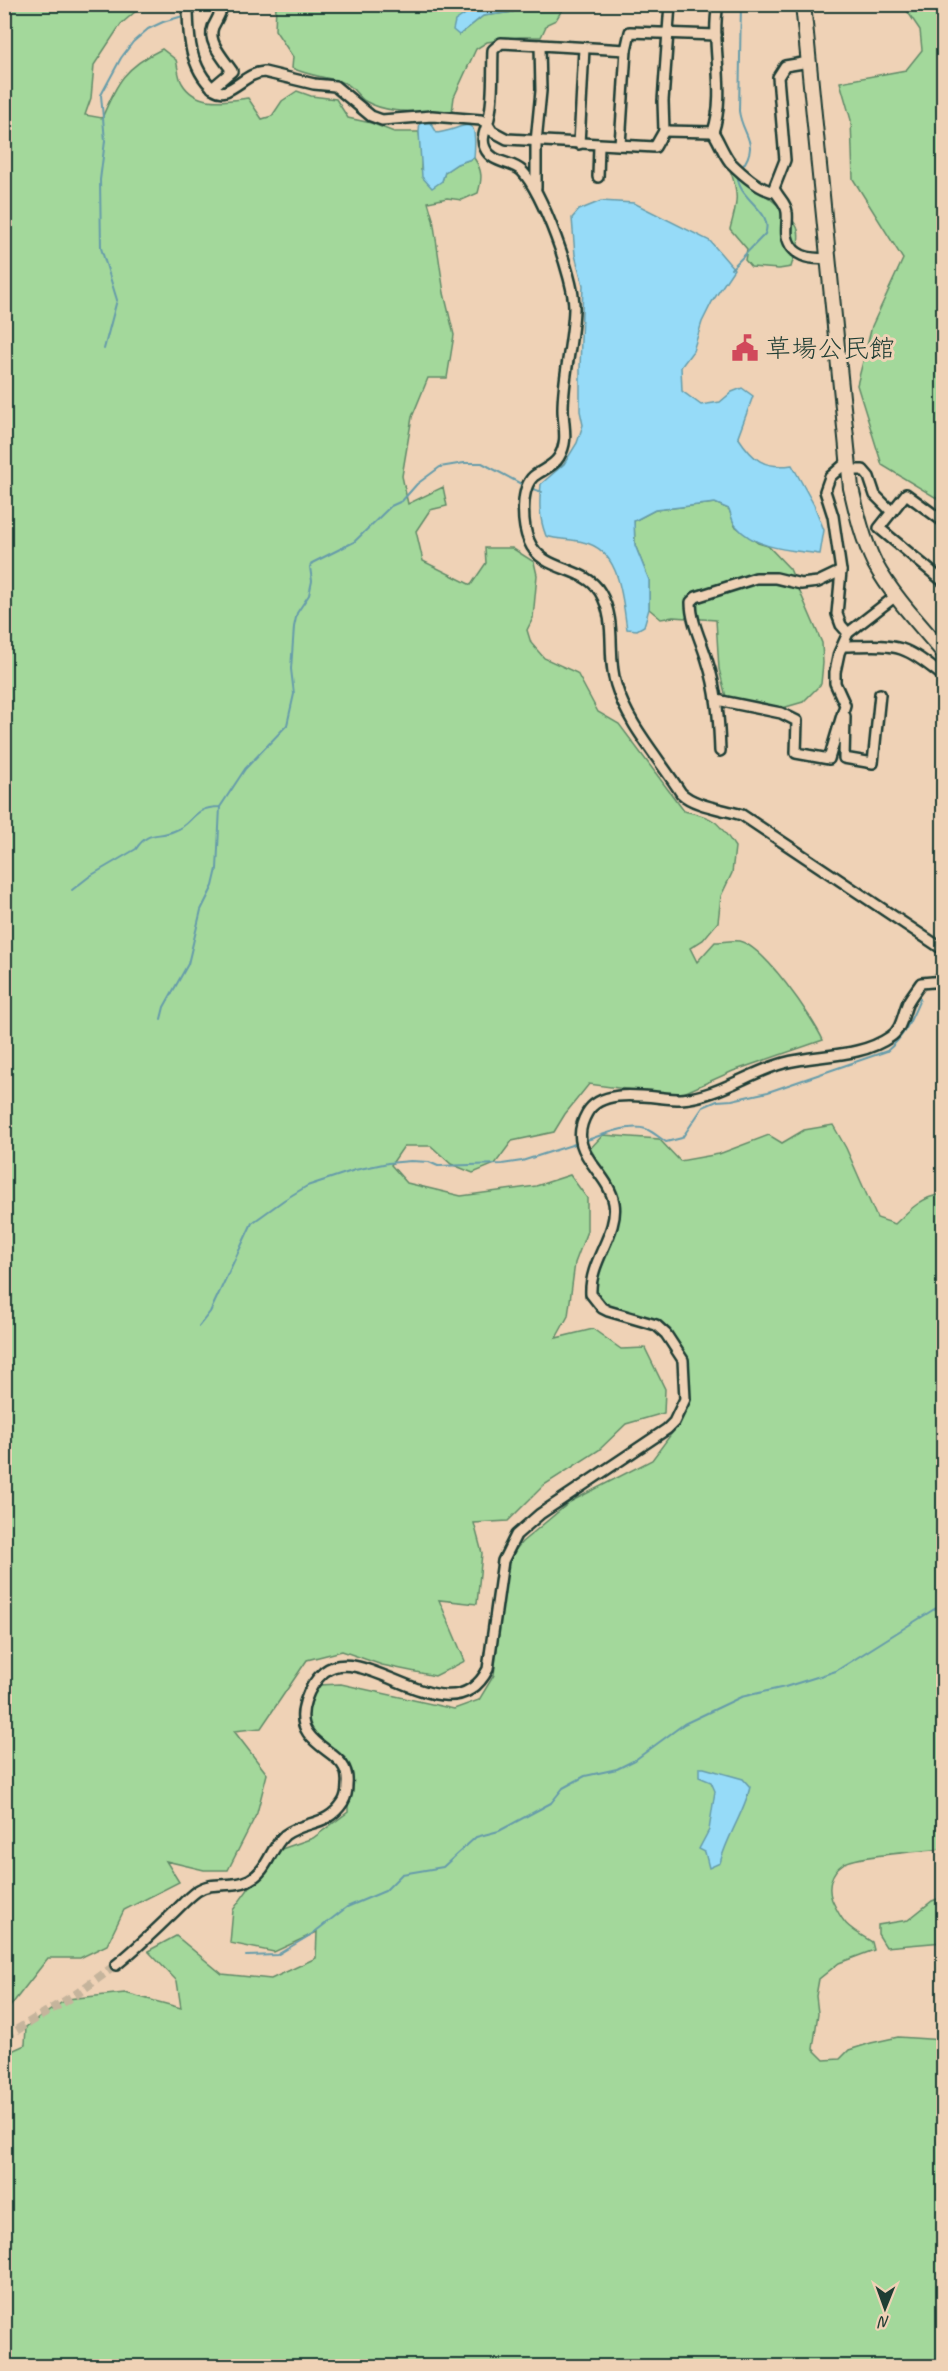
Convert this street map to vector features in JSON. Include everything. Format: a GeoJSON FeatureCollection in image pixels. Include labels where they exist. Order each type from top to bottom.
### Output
{"type":"FeatureCollection","features":[{"type":"Feature","properties":{"kind":"street"},"geometry":{"type":"LineString","coordinates":[[188,4],[194,60],[212,88],[218,92],[225,92],[256,72],[264,72],[314,84],[335,86],[371,117],[382,120],[432,116],[481,120],[487,123],[492,131],[507,139],[656,147],[664,131],[663,101],[670,4]]}},
{"type":"Feature","properties":{"kind":"street"},"geometry":{"type":"LineString","coordinates":[[212,88],[232,71],[215,47],[213,37],[212,29],[223,4]]}},
{"type":"Feature","properties":{"kind":"street"},"geometry":{"type":"LineString","coordinates":[[718,4],[716,35],[719,69],[717,120],[713,132],[729,161],[757,184],[775,192]]}},
{"type":"Feature","properties":{"kind":"street"},"geometry":{"type":"LineString","coordinates":[[803,4],[848,466],[859,523],[876,565],[897,595],[944,652]]}},
{"type":"Feature","properties":{"kind":"street"},"geometry":{"type":"LineString","coordinates":[[620,145],[626,50],[630,32],[716,35]]}},
{"type":"Feature","properties":{"kind":"street"},"geometry":{"type":"LineString","coordinates":[[192,39],[213,37]]}},
{"type":"Feature","properties":{"kind":"street"},"geometry":{"type":"LineString","coordinates":[[626,50],[501,43],[493,50],[487,123],[483,138],[485,149],[496,160],[520,169],[536,188],[558,240],[574,307],[563,408],[567,438],[559,457],[532,478],[524,493],[529,541],[539,556],[556,567],[582,576],[599,590],[606,605],[611,626],[615,682],[627,713],[681,793],[690,802],[716,806],[742,815],[944,950]]}},
{"type":"Feature","properties":{"kind":"street"},"geometry":{"type":"LineString","coordinates":[[536,188],[536,142],[541,91],[540,45]]}},
{"type":"Feature","properties":{"kind":"street"},"geometry":{"type":"LineString","coordinates":[[579,144],[584,48]]}},
{"type":"Feature","properties":{"kind":"street"},"geometry":{"type":"LineString","coordinates":[[809,62],[785,66],[778,77],[784,160],[774,188],[785,204],[788,237],[793,248],[805,257],[828,258]]}},
{"type":"Feature","properties":{"kind":"street"},"geometry":{"type":"LineString","coordinates":[[664,131],[713,132]]}},
{"type":"Feature","properties":{"kind":"street"},"geometry":{"type":"LineString","coordinates":[[598,177],[599,145]]}},
{"type":"Feature","properties":{"kind":"street"},"geometry":{"type":"LineString","coordinates":[[848,633],[841,626],[837,614],[841,571],[833,516],[825,491],[830,477],[848,466],[863,470],[869,477],[875,495],[892,512]]}},
{"type":"Feature","properties":{"kind":"street"},"geometry":{"type":"LineString","coordinates":[[944,522],[906,494],[879,528],[944,582]]}},
{"type":"Feature","properties":{"kind":"street"},"geometry":{"type":"LineString","coordinates":[[720,752],[717,700],[707,660],[691,614],[691,602],[696,597],[756,578],[776,578],[801,584],[818,582],[841,571]]}},
{"type":"Feature","properties":{"kind":"street"},"geometry":{"type":"LineString","coordinates":[[879,694],[873,763],[844,758],[845,705],[835,683],[839,653],[848,633],[897,595]]}},
{"type":"Feature","properties":{"kind":"street"},"geometry":{"type":"LineString","coordinates":[[844,646],[882,645],[905,649],[919,656],[944,677]]}},
{"type":"Feature","properties":{"kind":"street"},"geometry":{"type":"LineString","coordinates":[[717,700],[773,711],[797,721],[795,753],[829,759],[845,705]]}},
{"type":"Feature","properties":{"kind":"street"},"geometry":{"type":"LineString","coordinates":[[116,1965],[133,1952],[195,1893],[215,1884],[242,1884],[258,1875],[276,1844],[283,1837],[292,1830],[328,1818],[344,1800],[348,1780],[345,1767],[339,1759],[306,1732],[303,1710],[306,1698],[322,1673],[330,1668],[350,1666],[439,1695],[463,1695],[473,1689],[482,1681],[488,1669],[503,1561],[516,1535],[540,1514],[667,1429],[680,1410],[686,1390],[683,1360],[666,1334],[656,1325],[617,1315],[602,1308],[591,1294],[593,1271],[611,1227],[614,1208],[609,1190],[584,1153],[581,1142],[582,1125],[594,1104],[613,1096],[682,1099],[699,1096],[784,1063],[869,1047],[892,1037],[901,1025],[909,999],[921,983],[944,981]]}},
{"type":"Feature","properties":{"kind":"green space"},"geometry":{"type":"Polygon","coordinates":[[[5,5],[143,5],[121,24],[94,65],[91,98],[85,115],[102,118],[112,95],[124,77],[139,62],[162,49],[176,60],[181,81],[188,91],[203,99],[221,101],[248,98],[262,119],[272,116],[282,101],[297,91],[311,96],[336,99],[348,118],[371,123],[394,132],[419,132],[422,154],[421,170],[442,181],[445,172],[457,164],[474,158],[481,175],[478,193],[462,200],[447,198],[428,202],[454,335],[447,378],[428,378],[412,417],[402,476],[408,504],[443,487],[447,506],[430,510],[416,531],[423,561],[471,585],[486,563],[485,548],[512,548],[534,562],[537,575],[533,618],[527,630],[531,643],[544,658],[577,673],[598,712],[619,724],[684,811],[709,818],[724,831],[735,847],[732,873],[721,896],[718,922],[703,940],[690,948],[697,962],[715,942],[739,941],[749,946],[774,968],[809,1016],[823,1040],[733,1071],[677,1096],[589,1084],[554,1132],[512,1141],[495,1164],[473,1173],[451,1164],[431,1146],[404,1146],[391,1165],[407,1183],[461,1196],[536,1186],[570,1175],[587,1198],[587,1231],[575,1263],[568,1316],[556,1338],[593,1329],[621,1349],[645,1348],[665,1389],[664,1413],[626,1424],[599,1450],[544,1485],[508,1521],[474,1523],[482,1553],[477,1604],[439,1600],[465,1661],[435,1676],[382,1665],[342,1651],[307,1660],[261,1728],[234,1731],[267,1774],[257,1813],[228,1870],[204,1870],[166,1861],[179,1882],[124,1910],[107,1945],[80,1958],[48,1958],[5,2013],[5,5]]]}},
{"type":"Feature","properties":{"kind":"green space"},"geometry":{"type":"Polygon","coordinates":[[[276,5],[473,5],[455,22],[459,35],[483,16],[513,12],[523,5],[565,5],[556,20],[547,24],[541,37],[520,37],[487,42],[476,49],[454,97],[452,112],[385,109],[365,101],[345,83],[292,68],[293,57],[275,30],[276,5]]]}},
{"type":"Feature","properties":{"kind":"green space"},"geometry":{"type":"Polygon","coordinates":[[[903,5],[943,5],[943,502],[882,465],[857,385],[872,326],[903,259],[853,179],[851,120],[840,82],[906,70],[922,50],[920,30],[903,5]]]}},
{"type":"Feature","properties":{"kind":"green space"},"geometry":{"type":"Polygon","coordinates":[[[729,168],[768,197],[794,223],[799,239],[791,267],[779,269],[751,267],[745,260],[747,249],[730,229],[736,192],[729,168]]]}},
{"type":"Feature","properties":{"kind":"green space"},"geometry":{"type":"Polygon","coordinates":[[[715,503],[729,509],[735,526],[758,543],[768,546],[790,569],[822,643],[821,684],[803,702],[779,709],[754,709],[726,697],[719,669],[716,620],[673,617],[661,619],[649,609],[649,580],[635,545],[634,521],[655,510],[715,503]]]}},
{"type":"Feature","properties":{"kind":"green space"},"geometry":{"type":"Polygon","coordinates":[[[833,1125],[846,1148],[877,1218],[895,1224],[923,1201],[943,1194],[943,1849],[861,1858],[843,1864],[836,1871],[831,1880],[830,1890],[836,1909],[848,1925],[872,1942],[874,1950],[839,1963],[819,1979],[816,1996],[818,2013],[813,2049],[824,2060],[840,2059],[849,2050],[898,2037],[943,2040],[943,2366],[5,2366],[5,2054],[25,2045],[26,2027],[67,1999],[125,1993],[181,2008],[177,1981],[148,1951],[176,1936],[222,1974],[271,1979],[316,1958],[317,1932],[274,1952],[230,1943],[233,1910],[276,1851],[313,1838],[348,1812],[348,1773],[306,1732],[307,1705],[319,1685],[341,1684],[454,1709],[479,1700],[494,1675],[506,1561],[522,1542],[570,1502],[652,1460],[675,1429],[690,1389],[684,1358],[656,1320],[624,1312],[598,1300],[588,1284],[608,1229],[611,1200],[585,1154],[603,1135],[659,1139],[680,1161],[719,1154],[769,1135],[782,1143],[804,1130],[833,1125]]]}},
{"type":"Feature","properties":{"kind":"green space"},"geometry":{"type":"Polygon","coordinates":[[[943,1897],[943,1942],[886,1947],[878,1934],[878,1925],[908,1920],[932,1901],[943,1897]]]}},
{"type":"Feature","properties":{"kind":"water"},"geometry":{"type":"Polygon","coordinates":[[[473,5],[523,5],[513,12],[483,16],[459,35],[453,30],[455,21],[467,13],[473,5]]]}},
{"type":"Feature","properties":{"kind":"water"},"geometry":{"type":"Polygon","coordinates":[[[420,120],[431,123],[437,133],[469,126],[474,133],[474,158],[457,164],[445,172],[442,181],[432,188],[422,177],[420,120]]]}},
{"type":"Feature","properties":{"kind":"water"},"geometry":{"type":"Polygon","coordinates":[[[601,201],[634,203],[710,241],[734,269],[712,302],[702,322],[693,351],[681,367],[682,391],[701,405],[720,402],[732,392],[742,388],[753,396],[738,437],[749,452],[760,461],[774,466],[792,465],[814,505],[824,530],[820,554],[786,550],[754,540],[744,534],[735,524],[729,509],[715,503],[655,510],[634,521],[635,545],[649,580],[649,609],[644,626],[637,630],[627,629],[621,590],[612,565],[605,555],[596,547],[583,542],[546,536],[540,510],[541,484],[564,464],[577,443],[583,425],[580,411],[580,368],[583,285],[575,255],[572,218],[579,210],[601,201]]]}},
{"type":"Feature","properties":{"kind":"water"},"geometry":{"type":"Polygon","coordinates":[[[699,1768],[743,1779],[750,1787],[720,1863],[709,1868],[705,1852],[699,1849],[709,1830],[715,1791],[711,1782],[699,1777],[699,1768]]]}},
{"type":"Feature","properties":{"kind":"waterway"},"geometry":{"type":"LineString","coordinates":[[192,14],[207,4]]}},
{"type":"Feature","properties":{"kind":"waterway"},"geometry":{"type":"LineString","coordinates":[[741,4],[739,111],[749,139],[750,152],[741,169]]}},
{"type":"Feature","properties":{"kind":"waterway"},"geometry":{"type":"LineString","coordinates":[[104,349],[117,300],[101,248],[100,180],[105,141],[101,95],[121,58],[133,42],[148,29],[186,15]]}},
{"type":"Feature","properties":{"kind":"waterway"},"geometry":{"type":"LineString","coordinates":[[731,269],[765,234],[767,226],[765,218],[742,191],[738,174]]}},
{"type":"Feature","properties":{"kind":"waterway"},"geometry":{"type":"LineString","coordinates":[[72,890],[90,876],[136,849],[145,839],[174,831],[203,810],[220,807],[245,769],[287,725],[294,694],[291,669],[294,627],[297,613],[309,595],[312,563],[354,542],[391,506],[402,501],[417,484],[440,467],[482,463],[525,486]]}},
{"type":"Feature","properties":{"kind":"waterway"},"geometry":{"type":"LineString","coordinates":[[530,488],[542,492]]}},
{"type":"Feature","properties":{"kind":"waterway"},"geometry":{"type":"LineString","coordinates":[[161,1019],[164,1007],[188,964],[201,910],[213,886],[217,869],[220,807]]}},
{"type":"Feature","properties":{"kind":"waterway"},"geometry":{"type":"LineString","coordinates":[[933,988],[944,987]]}},
{"type":"Feature","properties":{"kind":"waterway"},"geometry":{"type":"LineString","coordinates":[[584,1141],[631,1128],[646,1129],[666,1142],[682,1138],[703,1107],[717,1101],[768,1092],[887,1051],[903,1034],[920,999]]}},
{"type":"Feature","properties":{"kind":"waterway"},"geometry":{"type":"LineString","coordinates":[[199,1326],[210,1312],[252,1223],[307,1186],[355,1170],[388,1163],[429,1162],[438,1166],[502,1164],[522,1161],[578,1143]]}},
{"type":"Feature","properties":{"kind":"waterway"},"geometry":{"type":"LineString","coordinates":[[246,1956],[277,1955],[312,1934],[347,1907],[385,1891],[402,1874],[443,1867],[476,1837],[499,1831],[551,1803],[563,1788],[585,1776],[617,1769],[635,1760],[684,1724],[741,1697],[785,1687],[836,1671],[944,1603]]}},
{"type":"Feature","properties":{"kind":"tunnel"},"geometry":{"type":"LineString","coordinates":[[5,2037],[75,1995],[116,1965]]}},
{"type":"Feature","properties":{"kind":"place","name":"草場公民館"},"geometry":{"type":"Point","coordinates":[745,348]}}]}
